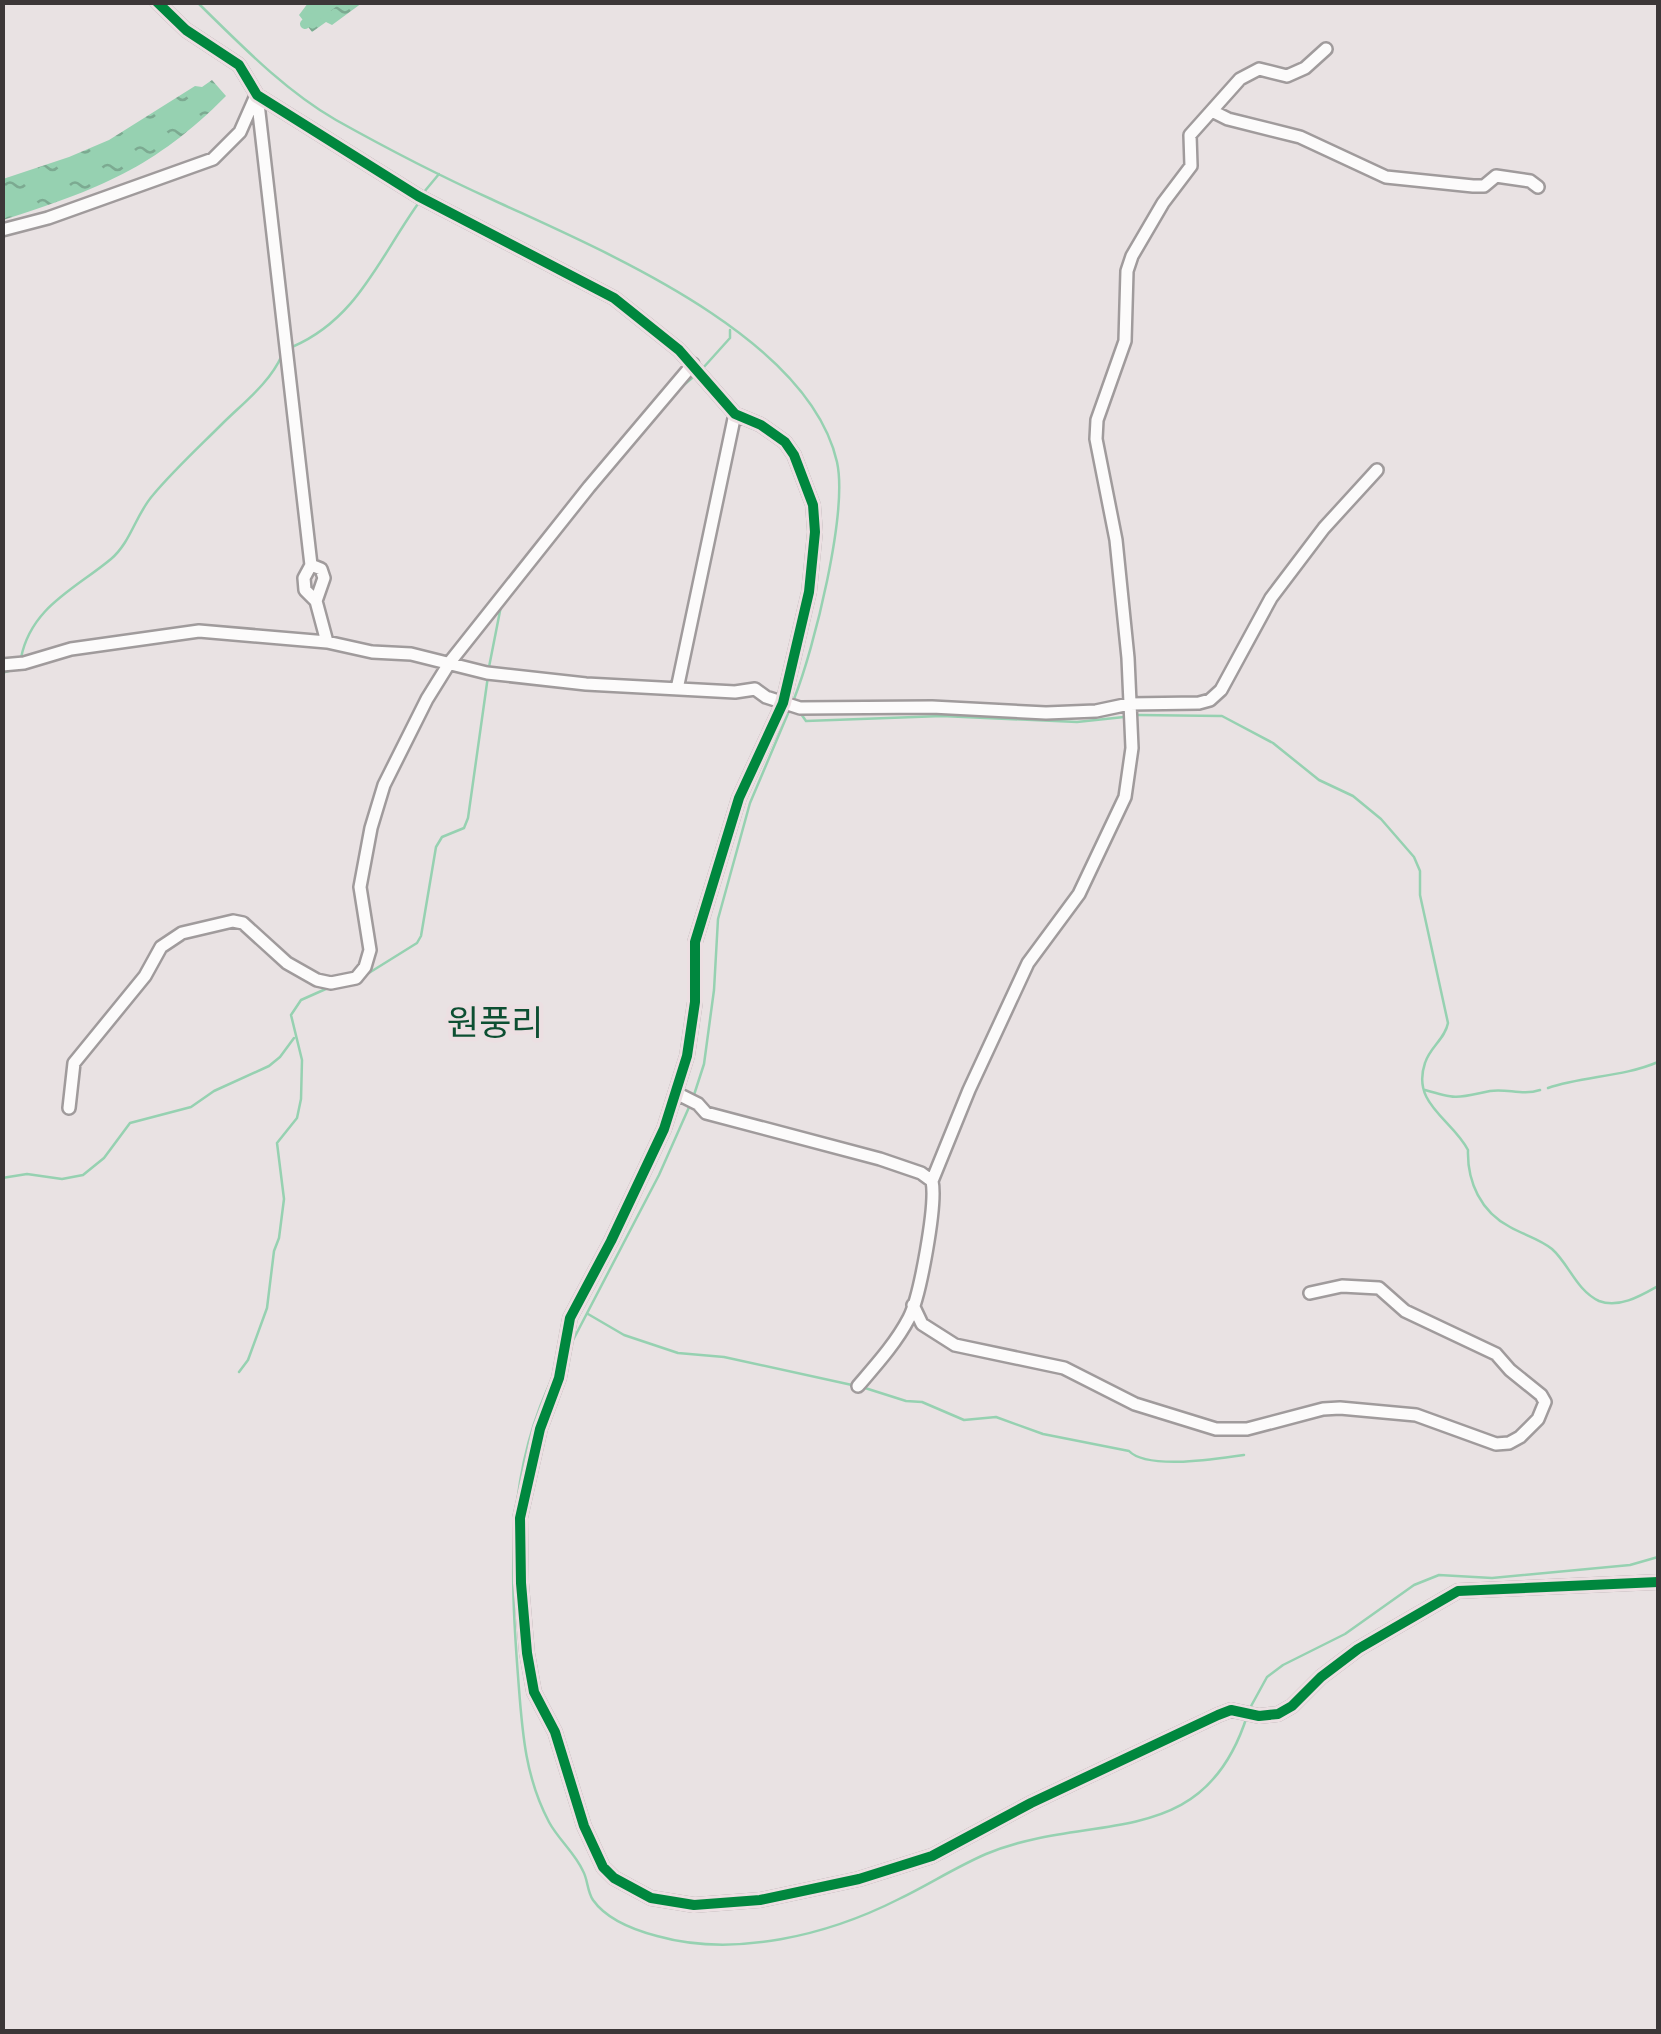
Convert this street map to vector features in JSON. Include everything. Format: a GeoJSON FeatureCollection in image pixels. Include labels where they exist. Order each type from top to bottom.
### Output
{"type":"FeatureCollection","features":[{"type":"Feature","properties":{"kind":"street"},"geometry":{"type":"LineString","coordinates":[[157,2],[186,30],[238,64],[257,94],[418,196],[614,298],[693,364],[735,414],[761,425],[785,442],[813,505],[815,532],[809,592],[783,703],[739,798],[694,942],[692,1030],[676,1093],[650,1161],[570,1318],[559,1378],[529,1470],[520,1531],[527,1653],[534,1692],[555,1732],[594,1850],[614,1878],[631,1889],[670,1902],[717,1906],[859,1879],[932,1856],[1031,1803],[1218,1715],[1231,1710],[1260,1716],[1278,1714],[1358,1648],[1458,1591],[1658,1582]]}},
{"type":"Feature","properties":{"kind":"street"},"geometry":{"type":"LineString","coordinates":[[858,1386],[881,1360],[911,1314],[931,1223],[932,1181],[968,1090],[1028,963],[1079,894],[1125,797],[1132,748],[1128,658],[1118,554],[1096,439],[1097,420],[1125,342],[1132,256],[1157,212],[1191,166],[1190,135],[1212,111],[1249,72],[1259,69],[1287,76],[1304,68],[1326,49]]}},
{"type":"Feature","properties":{"kind":"street"},"geometry":{"type":"LineString","coordinates":[[2,230],[48,218],[213,159],[240,132],[257,94]]}},
{"type":"Feature","properties":{"kind":"street"},"geometry":{"type":"LineString","coordinates":[[257,94],[311,565],[304,578],[304,590],[316,601],[328,642]]}},
{"type":"Feature","properties":{"kind":"street"},"geometry":{"type":"LineString","coordinates":[[1212,111],[1228,119],[1300,137],[1386,176],[1473,186],[1484,186],[1496,176],[1530,182],[1538,188]]}},
{"type":"Feature","properties":{"kind":"street"},"geometry":{"type":"LineString","coordinates":[[69,1108],[74,1062],[146,976],[161,946],[182,932],[233,921],[243,923],[287,964],[318,980],[331,983],[356,978],[365,967],[370,950],[360,887],[378,806],[404,743],[450,662],[693,364]]}},
{"type":"Feature","properties":{"kind":"street"},"geometry":{"type":"LineString","coordinates":[[677,689],[735,414]]}},
{"type":"Feature","properties":{"kind":"street"},"geometry":{"type":"LineString","coordinates":[[2,665],[72,648],[182,632],[328,642],[372,652],[411,654],[488,673],[677,689],[755,689],[800,708],[932,707],[1046,713],[1096,712],[1129,704],[1199,703],[1210,700],[1221,690],[1271,598],[1324,528],[1376,470]]}},
{"type":"Feature","properties":{"kind":"street"},"geometry":{"type":"LineString","coordinates":[[676,1093],[698,1104],[706,1114],[880,1159],[921,1173],[932,1181]]}},
{"type":"Feature","properties":{"kind":"street"},"geometry":{"type":"LineString","coordinates":[[913,1305],[922,1324],[955,1345],[1064,1368],[1135,1404],[1216,1430],[1247,1429],[1340,1408],[1416,1415],[1496,1444],[1520,1438],[1543,1411],[1541,1395],[1496,1354],[1405,1311],[1380,1288],[1342,1286],[1310,1293]]}},
{"type":"Feature","properties":{"kind":"water"},"geometry":{"type":"Polygon","coordinates":[[[308,2],[362,3],[332,25],[326,22],[312,32],[299,15],[308,2]]]}},
{"type":"Feature","properties":{"kind":"water"},"geometry":{"type":"Polygon","coordinates":[[[212,80],[226,96],[149,159],[96,187],[3,220],[3,179],[109,140],[195,86],[202,87],[212,80]]]}},
{"type":"Feature","properties":{"kind":"waterway"},"geometry":{"type":"LineString","coordinates":[[197,2],[263,66],[317,108],[432,171],[640,270],[743,336],[786,374],[818,416],[837,462],[839,484],[827,580],[794,699]]}},
{"type":"Feature","properties":{"kind":"waterway"},"geometry":{"type":"LineString","coordinates":[[305,24],[334,2]]}},
{"type":"Feature","properties":{"kind":"waterway"},"geometry":{"type":"LineString","coordinates":[[424,192],[439,174]]}},
{"type":"Feature","properties":{"kind":"waterway"},"geometry":{"type":"LineString","coordinates":[[292,347],[315,335],[351,303],[420,201]]}},
{"type":"Feature","properties":{"kind":"waterway"},"geometry":{"type":"LineString","coordinates":[[703,368],[730,338],[730,330]]}},
{"type":"Feature","properties":{"kind":"waterway"},"geometry":{"type":"LineString","coordinates":[[21,658],[26,640],[44,612],[118,552],[153,495],[263,384],[282,355]]}},
{"type":"Feature","properties":{"kind":"waterway"},"geometry":{"type":"LineString","coordinates":[[680,388],[697,374]]}},
{"type":"Feature","properties":{"kind":"waterway"},"geometry":{"type":"LineString","coordinates":[[489,667],[501,606]]}},
{"type":"Feature","properties":{"kind":"waterway"},"geometry":{"type":"LineString","coordinates":[[2,673],[15,669]]}},
{"type":"Feature","properties":{"kind":"waterway"},"geometry":{"type":"LineString","coordinates":[[364,976],[417,943],[421,936],[436,847],[442,837],[464,828],[468,818],[488,676]]}},
{"type":"Feature","properties":{"kind":"waterway"},"geometry":{"type":"LineString","coordinates":[[693,1098],[704,1064],[718,919],[750,803],[789,711]]}},
{"type":"Feature","properties":{"kind":"waterway"},"geometry":{"type":"LineString","coordinates":[[799,711],[806,721],[942,716],[1077,722],[1124,717]]}},
{"type":"Feature","properties":{"kind":"waterway"},"geometry":{"type":"LineString","coordinates":[[1137,715],[1222,716],[1273,743],[1319,780],[1353,796],[1381,819],[1414,857],[1420,871],[1420,895],[1448,1023],[1425,1063],[1424,1090],[1468,1150],[1470,1173],[1478,1195],[1500,1221],[1552,1249],[1584,1290],[1599,1301],[1622,1302],[1658,1286]]}},
{"type":"Feature","properties":{"kind":"waterway"},"geometry":{"type":"LineString","coordinates":[[239,1372],[248,1360],[267,1308],[279,1238],[284,1199],[277,1143],[297,1118],[301,1099],[302,1060],[291,1015],[301,1000],[328,988]]}},
{"type":"Feature","properties":{"kind":"waterway"},"geometry":{"type":"LineString","coordinates":[[2,1178],[27,1174],[62,1179],[83,1175],[104,1158],[130,1123],[191,1107],[214,1091],[269,1066],[294,1038]]}},
{"type":"Feature","properties":{"kind":"waterway"},"geometry":{"type":"LineString","coordinates":[[1548,1088],[1658,1062]]}},
{"type":"Feature","properties":{"kind":"waterway"},"geometry":{"type":"LineString","coordinates":[[1425,1090],[1458,1097],[1496,1090],[1540,1090]]}},
{"type":"Feature","properties":{"kind":"waterway"},"geometry":{"type":"LineString","coordinates":[[571,1344],[659,1175],[690,1105]]}},
{"type":"Feature","properties":{"kind":"waterway"},"geometry":{"type":"LineString","coordinates":[[588,1314],[624,1335],[678,1353],[724,1357],[852,1385]]}},
{"type":"Feature","properties":{"kind":"waterway"},"geometry":{"type":"LineString","coordinates":[[555,1373],[527,1446],[515,1521],[514,1598],[523,1732],[534,1787],[549,1822],[580,1864],[593,1900],[622,1923],[657,1936],[718,1945],[781,1939],[842,1923],[986,1854],[1026,1841],[1139,1821],[1173,1809],[1202,1790],[1227,1760],[1247,1716]]}},
{"type":"Feature","properties":{"kind":"waterway"},"geometry":{"type":"LineString","coordinates":[[865,1388],[922,1402],[964,1420],[996,1417],[1043,1434],[1129,1451],[1151,1460],[1184,1462],[1244,1455]]}},
{"type":"Feature","properties":{"kind":"waterway"},"geometry":{"type":"LineString","coordinates":[[1250,1708],[1267,1677],[1283,1665],[1345,1634],[1414,1585],[1439,1575],[1492,1578],[1630,1565],[1658,1557]]}},
{"type":"Feature","properties":{"kind":"cycle path"},"geometry":{"type":"LineString","coordinates":[[157,2],[186,30],[239,65],[257,95],[418,196],[614,298],[679,350],[735,414],[761,425],[785,442],[813,505],[815,532],[809,592],[783,703],[739,798],[695,942],[695,1002],[687,1056],[664,1129],[570,1318],[559,1378],[540,1429],[520,1518],[521,1583],[534,1692],[555,1732],[584,1826],[603,1867],[614,1878],[651,1898],[694,1905],[760,1900],[859,1879],[932,1856],[1031,1803],[1218,1715],[1231,1710],[1259,1716],[1278,1714],[1358,1649],[1458,1591],[1658,1582]]}},
{"type":"Feature","properties":{"kind":"district","name":"원풍리"},"geometry":{"type":"Point","coordinates":[495,1020]}}]}
